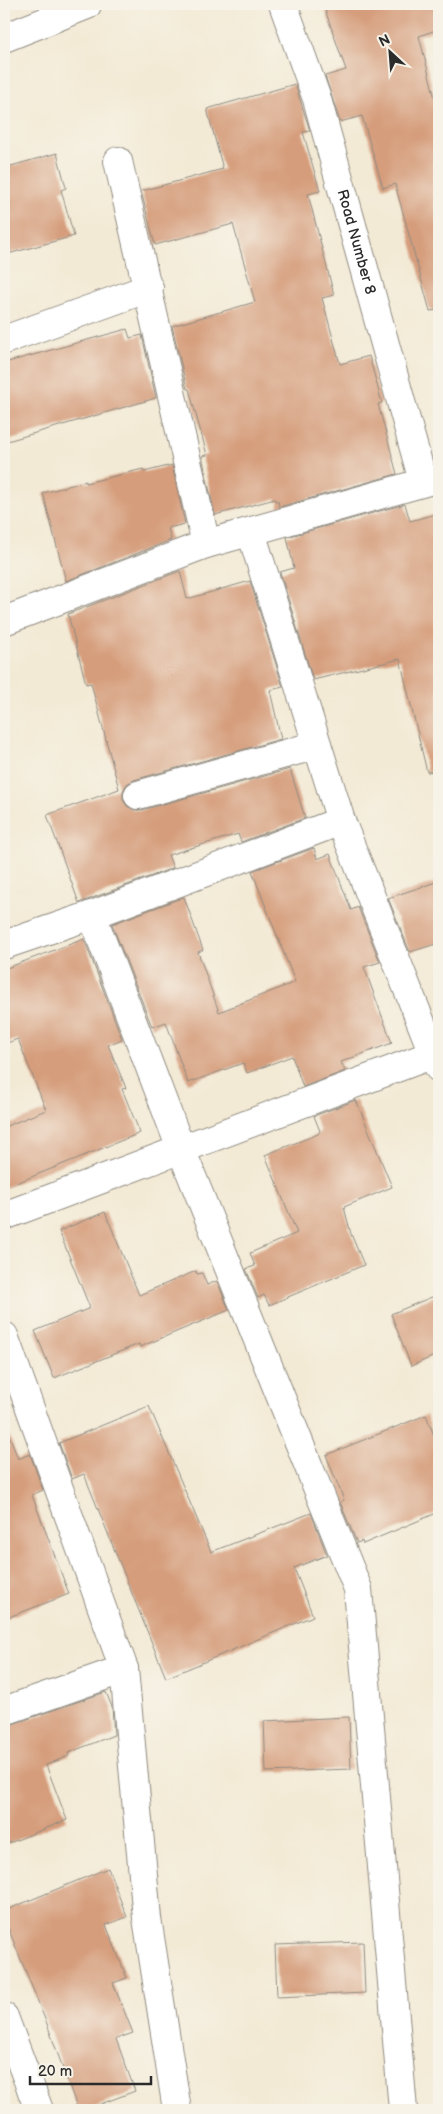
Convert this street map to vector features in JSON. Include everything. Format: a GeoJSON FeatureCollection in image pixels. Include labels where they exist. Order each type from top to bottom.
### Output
{"type":"FeatureCollection","features":[{"type":"Feature","properties":{"kind":"street","name":"Road Number 8"},"geometry":{"type":"LineString","coordinates":[[283,4],[317,98],[431,480]]}},
{"type":"Feature","properties":{"kind":"street"},"geometry":{"type":"LineString","coordinates":[[4,38],[87,5]]}},
{"type":"Feature","properties":{"kind":"street"},"geometry":{"type":"LineString","coordinates":[[118,162],[149,288],[206,544]]}},
{"type":"Feature","properties":{"kind":"street"},"geometry":{"type":"LineString","coordinates":[[4,340],[149,288]]}},
{"type":"Feature","properties":{"kind":"street"},"geometry":{"type":"LineString","coordinates":[[4,621],[206,544],[431,480]]}},
{"type":"Feature","properties":{"kind":"street"},"geometry":{"type":"LineString","coordinates":[[4,1216],[181,1149],[437,1058],[341,821],[251,532]]}},
{"type":"Feature","properties":{"kind":"street"},"geometry":{"type":"LineString","coordinates":[[138,795],[317,745]]}},
{"type":"Feature","properties":{"kind":"street"},"geometry":{"type":"LineString","coordinates":[[4,945],[341,821]]}},
{"type":"Feature","properties":{"kind":"street"},"geometry":{"type":"LineString","coordinates":[[92,914],[181,1149],[358,1589],[403,2110]]}},
{"type":"Feature","properties":{"kind":"street"},"geometry":{"type":"LineString","coordinates":[[4,1336],[124,1669],[147,1918],[177,2110]]}},
{"type":"Feature","properties":{"kind":"street"},"geometry":{"type":"LineString","coordinates":[[4,1711],[124,1669]]}},
{"type":"Feature","properties":{"kind":"street"},"geometry":{"type":"LineString","coordinates":[[4,2017],[39,2110]]}},
{"type":"Feature","properties":{"kind":"building"},"geometry":{"type":"Polygon","coordinates":[[[323,4],[439,4],[439,29],[419,36],[439,114],[439,310],[430,311],[395,184],[383,188],[362,116],[340,122],[325,76],[346,70],[323,4]]]}},
{"type":"Feature","properties":{"kind":"building"},"geometry":{"type":"Polygon","coordinates":[[[295,84],[310,131],[303,132],[320,191],[308,194],[334,295],[322,298],[340,364],[369,356],[382,403],[378,404],[397,474],[279,507],[278,501],[276,502],[275,499],[215,515],[202,456],[207,455],[189,389],[187,389],[172,326],[255,302],[233,224],[155,245],[141,191],[223,169],[207,109],[295,84]]]}},
{"type":"Feature","properties":{"kind":"building"},"geometry":{"type":"Polygon","coordinates":[[[57,153],[66,188],[61,190],[74,236],[4,255],[4,168],[57,153]]]}},
{"type":"Feature","properties":{"kind":"building"},"geometry":{"type":"Polygon","coordinates":[[[127,329],[130,338],[142,335],[156,398],[4,442],[4,363],[127,329]]]}},
{"type":"Feature","properties":{"kind":"building"},"geometry":{"type":"Polygon","coordinates":[[[172,465],[185,524],[168,528],[171,540],[66,581],[43,493],[86,481],[86,483],[143,469],[144,472],[172,465]]]}},
{"type":"Feature","properties":{"kind":"building"},"geometry":{"type":"Polygon","coordinates":[[[405,504],[410,521],[439,513],[439,771],[427,772],[400,659],[313,680],[280,572],[294,568],[287,537],[405,504]]]}},
{"type":"Feature","properties":{"kind":"building"},"geometry":{"type":"Polygon","coordinates":[[[180,571],[187,599],[250,581],[283,687],[270,690],[281,739],[134,780],[127,784],[123,791],[123,800],[127,806],[134,810],[142,810],[290,769],[305,818],[241,842],[238,834],[168,855],[173,868],[79,903],[47,815],[119,789],[91,683],[86,684],[68,614],[180,571]]]}},
{"type":"Feature","properties":{"kind":"building"},"geometry":{"type":"Polygon","coordinates":[[[314,848],[317,859],[330,854],[351,910],[358,907],[380,962],[364,967],[392,1043],[341,1062],[345,1071],[303,1087],[292,1056],[247,1073],[243,1063],[188,1083],[166,1022],[152,1027],[112,924],[184,897],[203,950],[198,952],[219,1012],[295,982],[252,871],[314,848]]]}},
{"type":"Feature","properties":{"kind":"building"},"geometry":{"type":"Polygon","coordinates":[[[439,881],[439,943],[410,952],[388,898],[439,881]]]}},
{"type":"Feature","properties":{"kind":"building"},"geometry":{"type":"Polygon","coordinates":[[[84,939],[122,1039],[108,1045],[126,1088],[122,1089],[140,1133],[4,1188],[4,1127],[46,1110],[18,1039],[4,1044],[4,969],[84,939]]]}},
{"type":"Feature","properties":{"kind":"building"},"geometry":{"type":"Polygon","coordinates":[[[356,1100],[392,1187],[344,1207],[351,1234],[364,1265],[269,1305],[264,1295],[258,1298],[246,1269],[255,1266],[250,1253],[297,1233],[265,1155],[318,1134],[320,1131],[314,1116],[356,1100]]]}},
{"type":"Feature","properties":{"kind":"building"},"geometry":{"type":"Polygon","coordinates":[[[105,1212],[139,1295],[196,1271],[197,1274],[202,1273],[207,1285],[217,1281],[229,1310],[140,1347],[139,1344],[54,1378],[35,1331],[90,1308],[59,1231],[105,1212]]]}},
{"type":"Feature","properties":{"kind":"building"},"geometry":{"type":"Polygon","coordinates":[[[439,1294],[439,1354],[411,1366],[391,1314],[439,1294]]]}},
{"type":"Feature","properties":{"kind":"building"},"geometry":{"type":"Polygon","coordinates":[[[149,1406],[211,1552],[311,1513],[327,1555],[294,1568],[313,1616],[166,1678],[84,1474],[72,1479],[59,1443],[149,1406]]]}},
{"type":"Feature","properties":{"kind":"building"},"geometry":{"type":"Polygon","coordinates":[[[426,1415],[439,1448],[439,1512],[363,1544],[362,1541],[357,1543],[340,1502],[344,1500],[326,1455],[426,1415]]]}},
{"type":"Feature","properties":{"kind":"building"},"geometry":{"type":"Polygon","coordinates":[[[7,1429],[18,1459],[30,1454],[43,1490],[32,1495],[69,1594],[4,1619],[4,1430],[7,1429]]]}},
{"type":"Feature","properties":{"kind":"building"},"geometry":{"type":"Polygon","coordinates":[[[106,1692],[112,1707],[114,1735],[68,1753],[69,1756],[46,1765],[67,1820],[4,1845],[4,1727],[106,1692]]]}},
{"type":"Feature","properties":{"kind":"building"},"geometry":{"type":"Polygon","coordinates":[[[349,1717],[351,1769],[266,1772],[264,1721],[349,1717]]]}},
{"type":"Feature","properties":{"kind":"building"},"geometry":{"type":"Polygon","coordinates":[[[108,1868],[127,1917],[106,1925],[127,1978],[113,1983],[133,2033],[116,2039],[135,2091],[85,2110],[78,2110],[47,2024],[4,1918],[4,1911],[108,1868]]]}},
{"type":"Feature","properties":{"kind":"building"},"geometry":{"type":"Polygon","coordinates":[[[363,1942],[365,1993],[277,1997],[275,1945],[363,1942]]]}}]}
